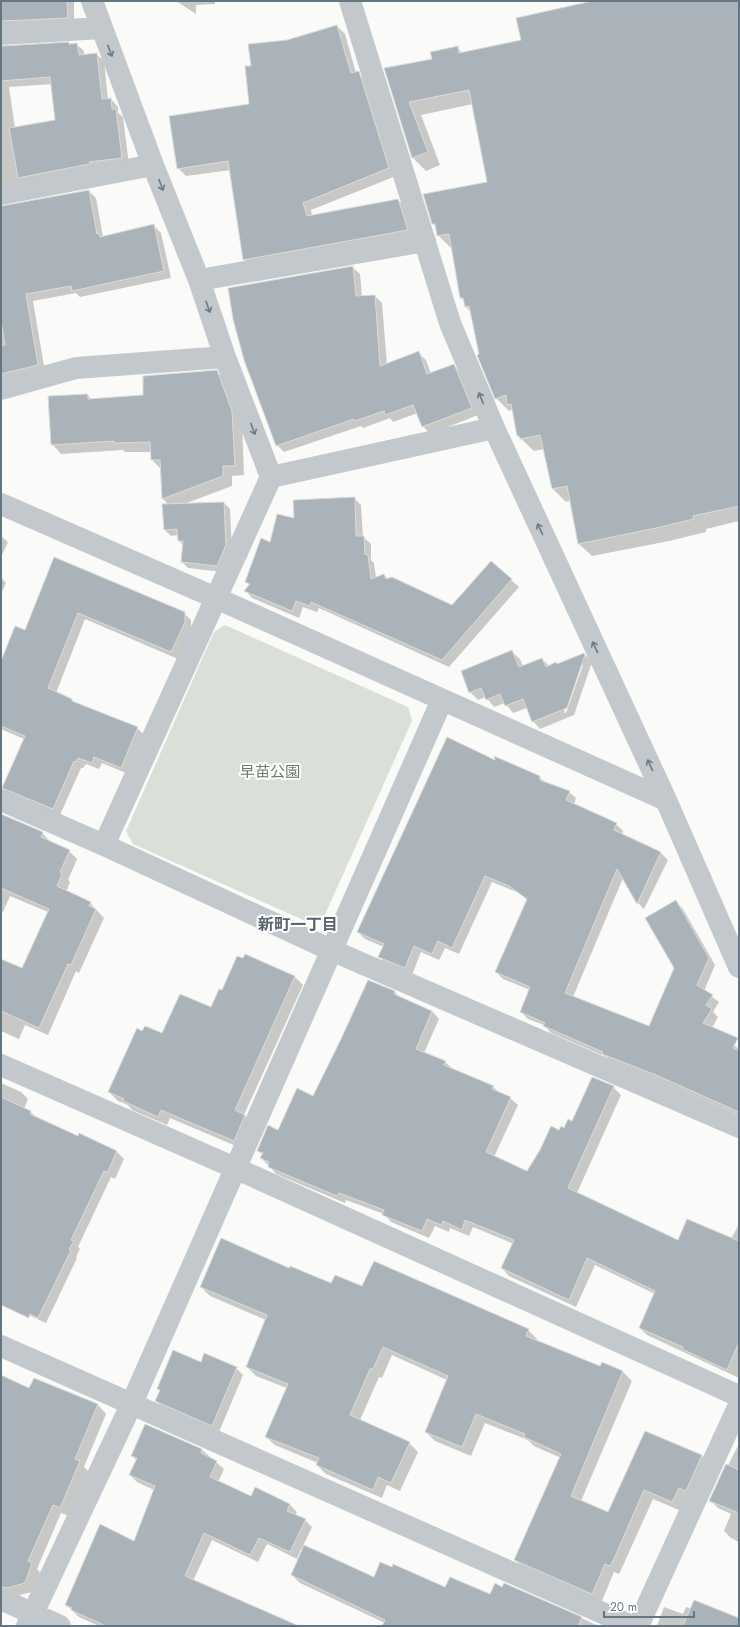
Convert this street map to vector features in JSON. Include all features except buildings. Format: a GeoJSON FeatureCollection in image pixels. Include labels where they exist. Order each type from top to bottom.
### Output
{"type":"FeatureCollection","features":[{"type":"Feature","properties":{"kind":"street"},"geometry":{"type":"LineString","coordinates":[[92,1],[153,165],[199,280],[225,357],[271,477],[104,845]]}},
{"type":"Feature","properties":{"kind":"street"},"geometry":{"type":"LineString","coordinates":[[350,1],[450,323],[494,428],[666,800],[739,967]]}},
{"type":"Feature","properties":{"kind":"street"},"geometry":{"type":"LineString","coordinates":[[1,34],[102,28]]}},
{"type":"Feature","properties":{"kind":"street"},"geometry":{"type":"LineString","coordinates":[[1,194],[153,165]]}},
{"type":"Feature","properties":{"kind":"street"},"geometry":{"type":"LineString","coordinates":[[199,280],[424,241]]}},
{"type":"Feature","properties":{"kind":"street"},"geometry":{"type":"LineString","coordinates":[[1,389],[76,368],[225,357]]}},
{"type":"Feature","properties":{"kind":"street"},"geometry":{"type":"LineString","coordinates":[[271,477],[494,428]]}},
{"type":"Feature","properties":{"kind":"street"},"geometry":{"type":"LineString","coordinates":[[1,504],[216,598],[666,800]]}},
{"type":"Feature","properties":{"kind":"street"},"geometry":{"type":"LineString","coordinates":[[30,1620],[132,1403],[442,700]]}},
{"type":"Feature","properties":{"kind":"street"},"geometry":{"type":"LineString","coordinates":[[1,800],[104,845],[331,950],[739,1127]]}},
{"type":"Feature","properties":{"kind":"street"},"geometry":{"type":"LineString","coordinates":[[1,1065],[235,1168],[739,1396]]}},
{"type":"Feature","properties":{"kind":"street"},"geometry":{"type":"LineString","coordinates":[[1,1346],[632,1626]]}},
{"type":"Feature","properties":{"kind":"street"},"geometry":{"type":"LineString","coordinates":[[638,1626],[739,1405]]}},
{"type":"Feature","properties":{"kind":"street"},"geometry":{"type":"LineString","coordinates":[[1,1599],[30,1620],[60,1626]]}},
{"type":"Feature","properties":{"kind":"green space","name":"早苗公園"},"geometry":{"type":"Polygon","coordinates":[[[225,625],[408,707],[412,721],[323,919],[308,922],[133,844],[126,831],[214,632],[225,625]]]}},
{"type":"Feature","properties":{"kind":"district","name":"新町一丁目"},"geometry":{"type":"Point","coordinates":[298,924]}}]}
